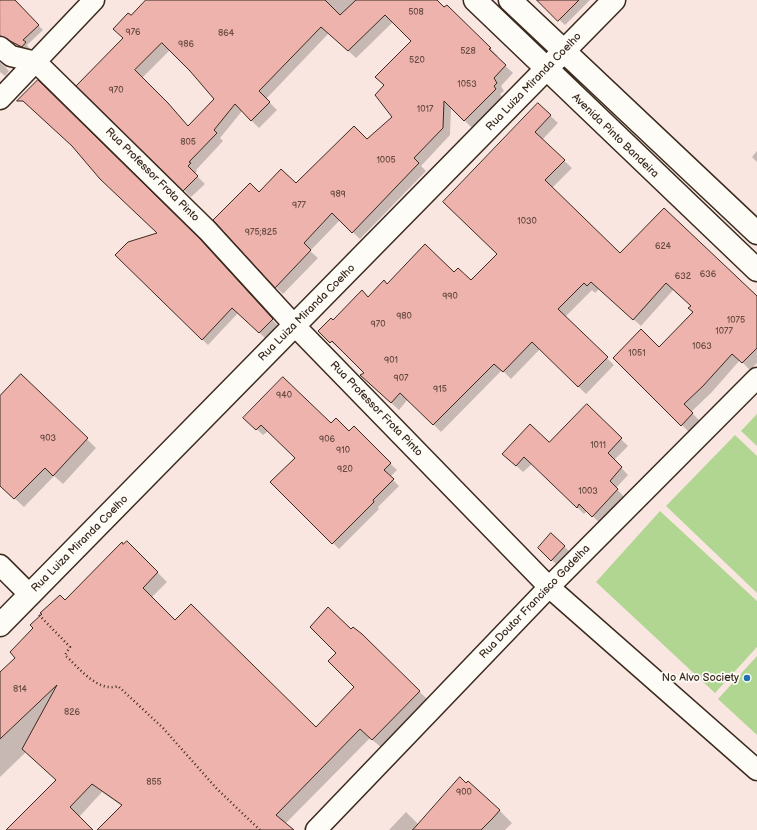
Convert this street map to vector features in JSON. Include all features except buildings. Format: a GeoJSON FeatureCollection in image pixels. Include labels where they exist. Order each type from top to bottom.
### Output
{"type":"FeatureCollection","features":[{"type":"Feature","properties":{"kind":"street"},"geometry":{"type":"LineString","coordinates":[[0,99],[94,0]]}},
{"type":"Feature","properties":{"kind":"street","name":"Avenida Pinto Bandeira"},"geometry":{"type":"LineString","coordinates":[[475,0],[546,70],[757,270]]}},
{"type":"Feature","properties":{"kind":"street"},"geometry":{"type":"LineString","coordinates":[[510,0],[757,233]]}},
{"type":"Feature","properties":{"kind":"street","name":"Rua Luiza Miranda Coelho"},"geometry":{"type":"LineString","coordinates":[[0,625],[614,0]]}},
{"type":"Feature","properties":{"kind":"street"},"geometry":{"type":"LineString","coordinates":[[0,47],[11,56],[36,62]]}},
{"type":"Feature","properties":{"kind":"street","name":"Rua Professor Frota Pinto"},"geometry":{"type":"LineString","coordinates":[[36,62],[208,231],[295,326],[549,587],[757,770]]}},
{"type":"Feature","properties":{"kind":"street","name":"Rua Doutor Francisco Gadelha"},"geometry":{"type":"LineString","coordinates":[[316,830],[549,587],[757,378]]}},
{"type":"Feature","properties":{"kind":"street"},"geometry":{"type":"LineString","coordinates":[[0,565],[30,595]]}},
{"type":"Feature","properties":{"kind":"path"},"geometry":{"type":"LineString","coordinates":[[30,595],[39,615],[70,647],[65,655],[101,686],[112,688],[118,686],[164,728],[217,789],[260,830]]}},
{"type":"Feature","properties":{"kind":"green space"},"geometry":{"type":"Polygon","coordinates":[[[757,414],[757,446],[741,431],[757,414]]]}},
{"type":"Feature","properties":{"kind":"green space"},"geometry":{"type":"Polygon","coordinates":[[[735,435],[757,456],[757,593],[666,506],[735,435]]]}},
{"type":"Feature","properties":{"kind":"green space"},"geometry":{"type":"Polygon","coordinates":[[[660,511],[757,601],[757,647],[715,693],[596,582],[660,511]]]}},
{"type":"Feature","properties":{"kind":"green space","name":"No Alvo Society"},"geometry":{"type":"Polygon","coordinates":[[[757,656],[757,735],[718,699],[757,656]]]}},
{"type":"Feature","properties":{"kind":"place","name":"No Alvo Society"},"geometry":{"type":"Point","coordinates":[747,678]}}]}
